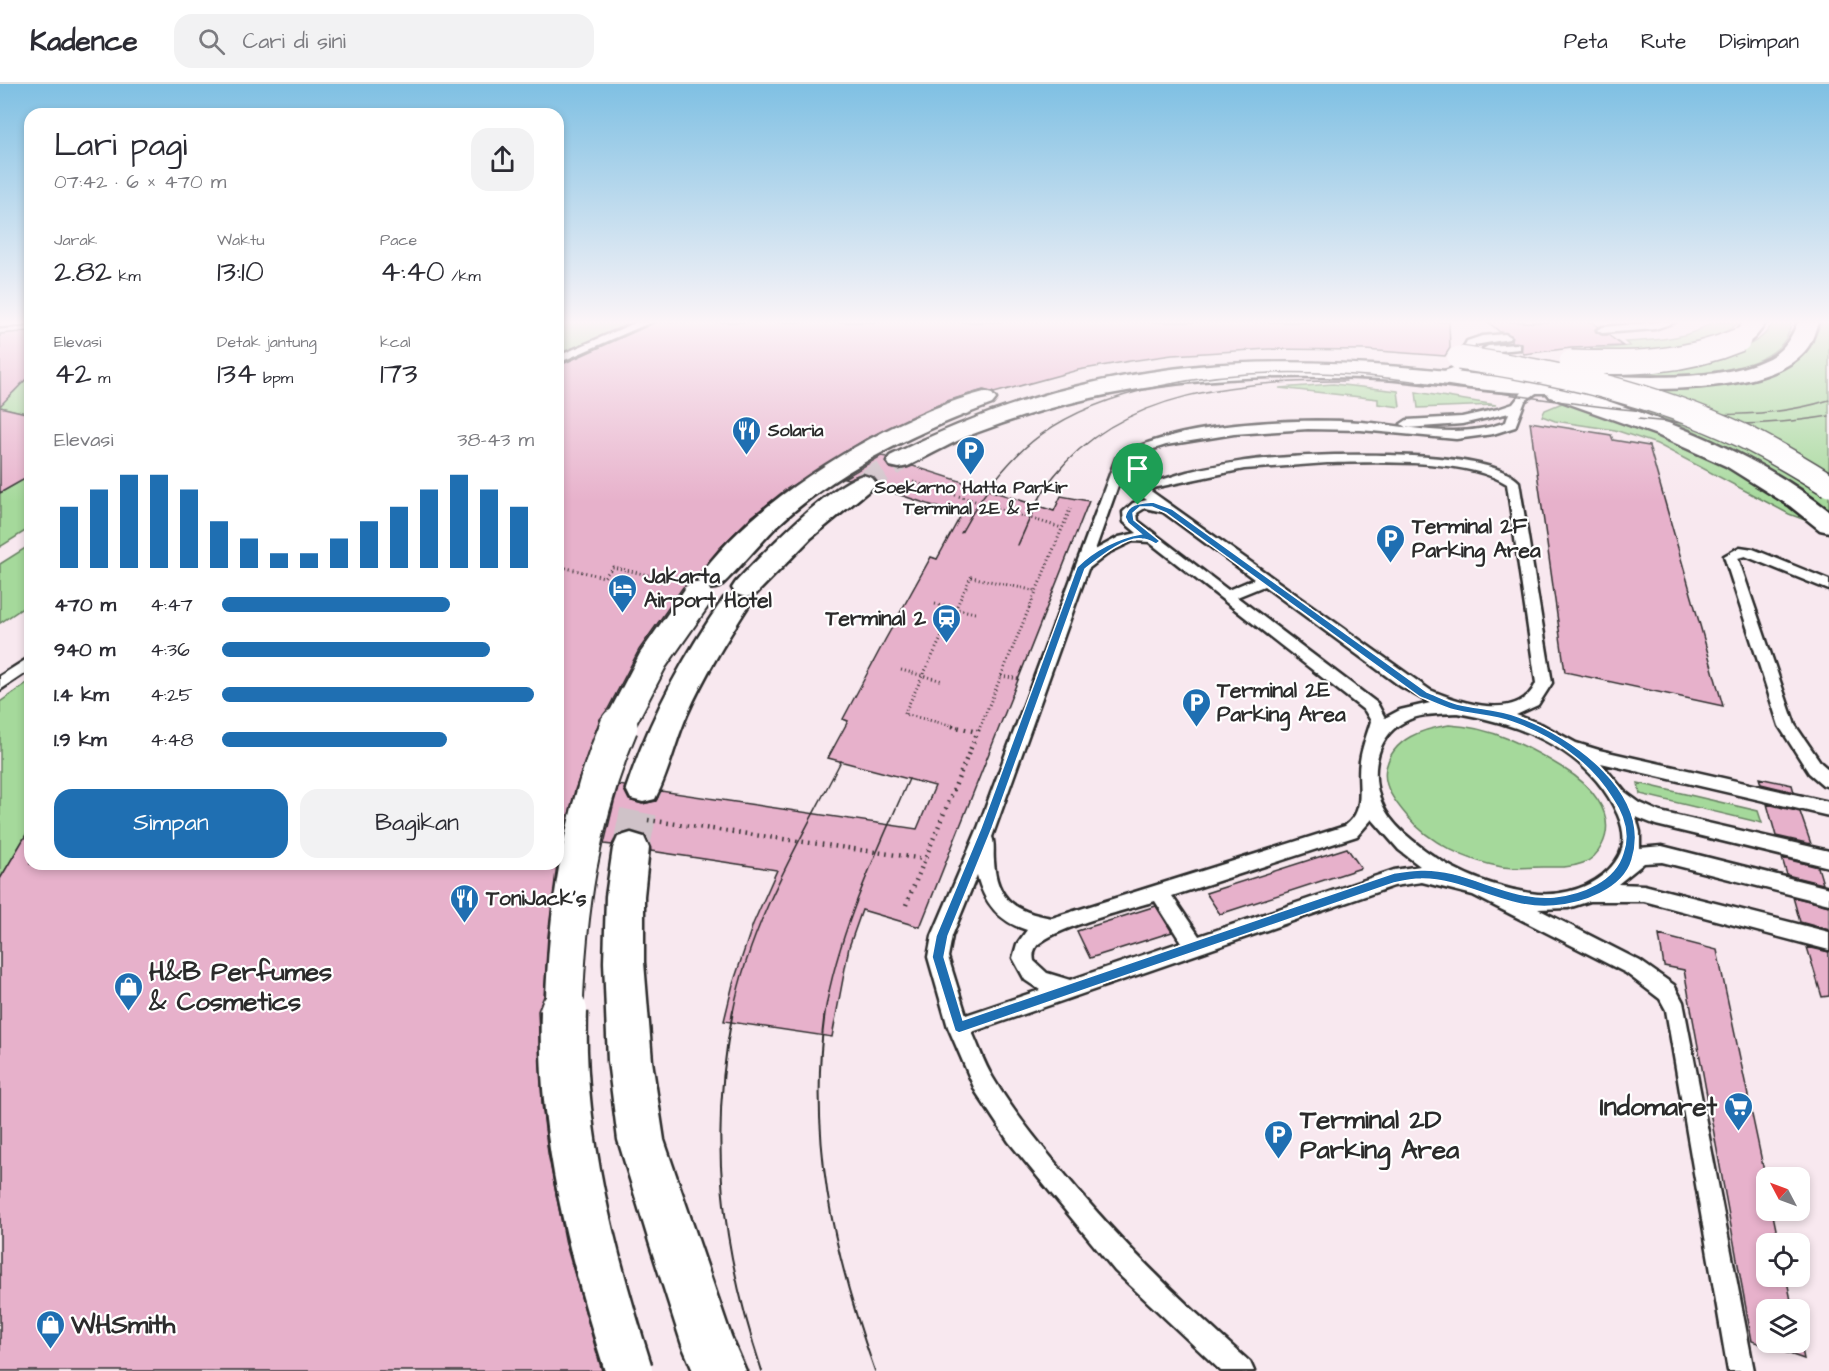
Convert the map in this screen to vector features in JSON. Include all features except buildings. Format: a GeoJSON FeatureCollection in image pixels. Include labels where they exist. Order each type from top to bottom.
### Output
{"type":"FeatureCollection","features":[{"type":"Feature","properties":{"kind":"street"},"geometry":{"type":"LineString","coordinates":[[629,1371],[596,1263],[576,1170],[566,1073],[564,994],[568,922],[576,861],[591,799],[609,750],[634,692],[656,653],[711,590],[755,532],[796,497],[831,473],[924,422],[1020,387],[1043,382]]}},
{"type":"Feature","properties":{"kind":"street"},"geometry":{"type":"LineString","coordinates":[[902,470],[970,427],[1093,390],[1138,382]]}},
{"type":"Feature","properties":{"kind":"street"},"geometry":{"type":"LineString","coordinates":[[1497,382],[1540,386],[1583,383],[1695,382]]}},
{"type":"Feature","properties":{"kind":"street"},"geometry":{"type":"LineString","coordinates":[[1593,382],[1664,403],[1737,432],[1829,485]]}},
{"type":"Feature","properties":{"kind":"street"},"geometry":{"type":"LineString","coordinates":[[1540,386],[1638,419],[1713,450],[1752,471],[1829,524]]}},
{"type":"Feature","properties":{"kind":"street"},"geometry":{"type":"LineString","coordinates":[[720,1371],[708,1345],[685,1278],[641,1140],[630,1061],[624,962],[625,896],[637,818],[651,761],[675,702],[702,651],[711,590],[799,532],[831,505],[863,483]]}},
{"type":"Feature","properties":{"kind":"lane"},"geometry":{"type":"LineString","coordinates":[[1241,1371],[1194,1330],[1124,1262],[1017,1134],[984,1084],[959,1027],[940,967],[939,945],[987,828],[1119,465],[1130,452],[1186,437],[1264,428],[1361,426],[1437,435],[1485,432],[1511,424],[1514,420],[1515,407],[1528,392],[1540,386]]}},
{"type":"Feature","properties":{"kind":"lane"},"geometry":{"type":"LineString","coordinates":[[1129,481],[1140,485],[1153,485],[1192,474],[1277,461],[1408,460],[1500,472],[1513,482],[1544,683],[1536,698],[1519,708],[1482,710]]}},
{"type":"Feature","properties":{"kind":"lane"},"geometry":{"type":"LineString","coordinates":[[1119,465],[1122,474],[1129,481],[1264,580],[1424,694],[1456,707]]}},
{"type":"Feature","properties":{"kind":"lane"},"geometry":{"type":"LineString","coordinates":[[1076,988],[1047,985],[1034,977],[1026,965],[1023,952],[1028,942],[1052,926],[1351,831],[1359,826],[1367,814],[1369,792],[1366,763],[1379,721],[1371,707],[1131,522],[1130,512],[1133,507],[1144,504],[1161,506],[1169,511]]}},
{"type":"Feature","properties":{"kind":"lane"},"geometry":{"type":"LineString","coordinates":[[1081,567],[1101,552],[1129,538],[1142,536],[1156,541]]}},
{"type":"Feature","properties":{"kind":"lane"},"geometry":{"type":"LineString","coordinates":[[1829,585],[1748,552],[1740,551],[1731,556],[1786,726],[1815,768],[1829,780]]}},
{"type":"Feature","properties":{"kind":"lane"},"geometry":{"type":"LineString","coordinates":[[1226,596],[1264,580]]}},
{"type":"Feature","properties":{"kind":"lane"},"geometry":{"type":"LineString","coordinates":[[0,684],[24,666]]}},
{"type":"Feature","properties":{"kind":"lane"},"geometry":{"type":"LineString","coordinates":[[1374,739],[1392,721],[1414,712],[1456,707],[1482,710],[1515,719],[1561,742],[1598,756],[1829,809]]}},
{"type":"Feature","properties":{"kind":"lane"},"geometry":{"type":"LineString","coordinates":[[1561,742],[1581,755],[1606,779],[1625,810],[1631,829],[1630,849],[1624,867]]}},
{"type":"Feature","properties":{"kind":"lane"},"geometry":{"type":"LineString","coordinates":[[1369,792],[1383,822],[1410,849],[1442,871],[1633,967],[1667,992],[1676,1009],[1741,1371]]}},
{"type":"Feature","properties":{"kind":"lane"},"geometry":{"type":"LineString","coordinates":[[1616,794],[1634,808],[1656,818],[1829,859]]}},
{"type":"Feature","properties":{"kind":"lane"},"geometry":{"type":"LineString","coordinates":[[987,828],[985,861],[988,888],[996,900],[1016,917],[1052,926]]}},
{"type":"Feature","properties":{"kind":"lane"},"geometry":{"type":"LineString","coordinates":[[1584,896],[1607,883],[1640,856],[1662,854],[1829,896]]}},
{"type":"Feature","properties":{"kind":"lane"},"geometry":{"type":"LineString","coordinates":[[959,1027],[1394,878],[1422,874],[1516,899],[1543,901],[1620,891],[1644,893],[1829,941]]}},
{"type":"Feature","properties":{"kind":"lane"},"geometry":{"type":"LineString","coordinates":[[1160,893],[1195,947]]}},
{"type":"Feature","properties":{"kind":"path"},"geometry":{"type":"LineString","coordinates":[[902,470],[1062,528]]}},
{"type":"Feature","properties":{"kind":"path"},"geometry":{"type":"LineString","coordinates":[[906,904],[1071,507]]}},
{"type":"Feature","properties":{"kind":"path"},"geometry":{"type":"LineString","coordinates":[[564,567],[604,577],[613,567],[711,590]]}},
{"type":"Feature","properties":{"kind":"path"},"geometry":{"type":"LineString","coordinates":[[977,732],[904,714],[971,577],[1036,591]]}},
{"type":"Feature","properties":{"kind":"path"},"geometry":{"type":"LineString","coordinates":[[935,604],[975,613]]}},
{"type":"Feature","properties":{"kind":"path"},"geometry":{"type":"LineString","coordinates":[[901,670],[944,681]]}},
{"type":"Feature","properties":{"kind":"path"},"geometry":{"type":"LineString","coordinates":[[637,818],[925,859]]}},
{"type":"Feature","properties":{"kind":"green space"},"geometry":{"type":"Polygon","coordinates":[[[24,382],[24,413],[0,407],[0,401],[24,382]]]}},
{"type":"Feature","properties":{"kind":"green space"},"geometry":{"type":"Polygon","coordinates":[[[1829,382],[1829,475],[1650,387],[1723,383],[1829,382]]]}},
{"type":"Feature","properties":{"kind":"green space"},"geometry":{"type":"Polygon","coordinates":[[[1333,384],[1398,391],[1400,407],[1378,404],[1378,399],[1279,388],[1333,384]]]}},
{"type":"Feature","properties":{"kind":"green space"},"geometry":{"type":"Polygon","coordinates":[[[1601,387],[1718,428],[1829,495],[1829,513],[1766,471],[1722,445],[1677,423],[1578,393],[1601,387]]]}},
{"type":"Feature","properties":{"kind":"green space"},"geometry":{"type":"Polygon","coordinates":[[[1416,392],[1496,405],[1418,408],[1416,392]]]}},
{"type":"Feature","properties":{"kind":"green space"},"geometry":{"type":"Polygon","coordinates":[[[1562,403],[1573,404],[1646,426],[1741,470],[1810,520],[1789,514],[1657,444],[1615,430],[1555,421],[1542,416],[1545,410],[1562,403]]]}},
{"type":"Feature","properties":{"kind":"green space"},"geometry":{"type":"Polygon","coordinates":[[[24,479],[24,532],[0,547],[0,493],[24,479]]]}},
{"type":"Feature","properties":{"kind":"green space"},"geometry":{"type":"Polygon","coordinates":[[[24,549],[24,607],[0,623],[0,564],[24,549]]]}},
{"type":"Feature","properties":{"kind":"green space"},"geometry":{"type":"Polygon","coordinates":[[[24,685],[24,838],[0,879],[0,702],[24,685]]]}},
{"type":"Feature","properties":{"kind":"green space"},"geometry":{"type":"Polygon","coordinates":[[[1449,725],[1480,729],[1509,739],[1573,774],[1591,791],[1603,811],[1606,833],[1597,853],[1578,865],[1502,867],[1463,855],[1426,835],[1394,800],[1386,781],[1386,768],[1395,749],[1402,742],[1419,732],[1449,725]]]}},
{"type":"Feature","properties":{"kind":"green space"},"geometry":{"type":"Polygon","coordinates":[[[1638,783],[1758,811],[1762,823],[1640,794],[1638,783]]]}},
{"type":"Feature","properties":{"kind":"tunnel"},"geometry":{"type":"LineString","coordinates":[[863,483],[899,461]]}},
{"type":"Feature","properties":{"kind":"tunnel"},"geometry":{"type":"LineString","coordinates":[[631,848],[643,789]]}},
{"type":"Feature","properties":{"kind":"tram line"},"geometry":{"type":"LineString","coordinates":[[961,533],[998,476],[1041,434],[1094,406],[1125,395],[1184,382]]}},
{"type":"Feature","properties":{"kind":"tram line"},"geometry":{"type":"LineString","coordinates":[[1018,545],[1038,500],[1054,476],[1082,447],[1114,425],[1150,408],[1188,396],[1227,388],[1286,382]]}},
{"type":"Feature","properties":{"kind":"tram line"},"geometry":{"type":"LineString","coordinates":[[1420,382],[1574,403],[1683,413],[1732,414],[1781,411],[1829,400]]}},
{"type":"Feature","properties":{"kind":"tram line"},"geometry":{"type":"LineString","coordinates":[[1638,419],[1686,423],[1757,424],[1829,416]]}},
{"type":"Feature","properties":{"kind":"tram line"},"geometry":{"type":"LineString","coordinates":[[733,1012],[751,946],[764,915],[793,852],[841,761]]}},
{"type":"Feature","properties":{"kind":"tram line"},"geometry":{"type":"LineString","coordinates":[[825,1012],[831,982],[849,922],[909,779]]}},
{"type":"Feature","properties":{"kind":"tram line"},"geometry":{"type":"LineString","coordinates":[[733,1011],[725,1058],[721,1104],[720,1148],[723,1192],[728,1237],[737,1281],[762,1371]]}},
{"type":"Feature","properties":{"kind":"tram line"},"geometry":{"type":"LineString","coordinates":[[825,1011],[820,1104],[822,1149],[828,1194],[847,1282],[875,1371]]}},
{"type":"Feature","properties":{"kind":"place","name":"Solaria"},"geometry":{"type":"Point","coordinates":[747,456]}},
{"type":"Feature","properties":{"kind":"place","name":"Soekarno Hatta Parkir Terminal 2E & F"},"geometry":{"type":"Point","coordinates":[971,476]}},
{"type":"Feature","properties":{"kind":"place","name":"Terminal 2F Parking Area"},"geometry":{"type":"Point","coordinates":[1391,564]}},
{"type":"Feature","properties":{"kind":"place","name":"Jakarta Airport Hotel"},"geometry":{"type":"Point","coordinates":[623,614]}},
{"type":"Feature","properties":{"kind":"place","name":"Terminal 2"},"geometry":{"type":"Point","coordinates":[947,644]}},
{"type":"Feature","properties":{"kind":"place","name":"Terminal 2E Parking Area"},"geometry":{"type":"Point","coordinates":[1196,728]}},
{"type":"Feature","properties":{"kind":"place","name":"ToniJack's"},"geometry":{"type":"Point","coordinates":[465,924]}},
{"type":"Feature","properties":{"kind":"place","name":"H&B Perfumes & Cosmetics"},"geometry":{"type":"Point","coordinates":[128,1012]}},
{"type":"Feature","properties":{"kind":"place","name":"Indomaret"},"geometry":{"type":"Point","coordinates":[1738,1132]}},
{"type":"Feature","properties":{"kind":"place","name":"Terminal 2D Parking Area"},"geometry":{"type":"Point","coordinates":[1279,1160]}},
{"type":"Feature","properties":{"kind":"place","name":"WHSmith"},"geometry":{"type":"Point","coordinates":[50,1350]}},
{"type":"Feature","properties":{"kind":"route"},"geometry":{"type":"LineString","coordinates":[[1153,504],[1169,511],[1424,694],[1456,707],[1482,710],[1515,719],[1546,733],[1581,755],[1606,779],[1625,810],[1631,829],[1630,849],[1624,867],[1607,883],[1584,896],[1552,902],[1516,899],[1422,874],[1394,878],[959,1027],[938,957],[942,936],[987,828],[1081,567],[1091,558],[1129,538],[1142,536],[1156,541],[1131,522],[1130,512],[1138,505],[1153,504]]}}]}
